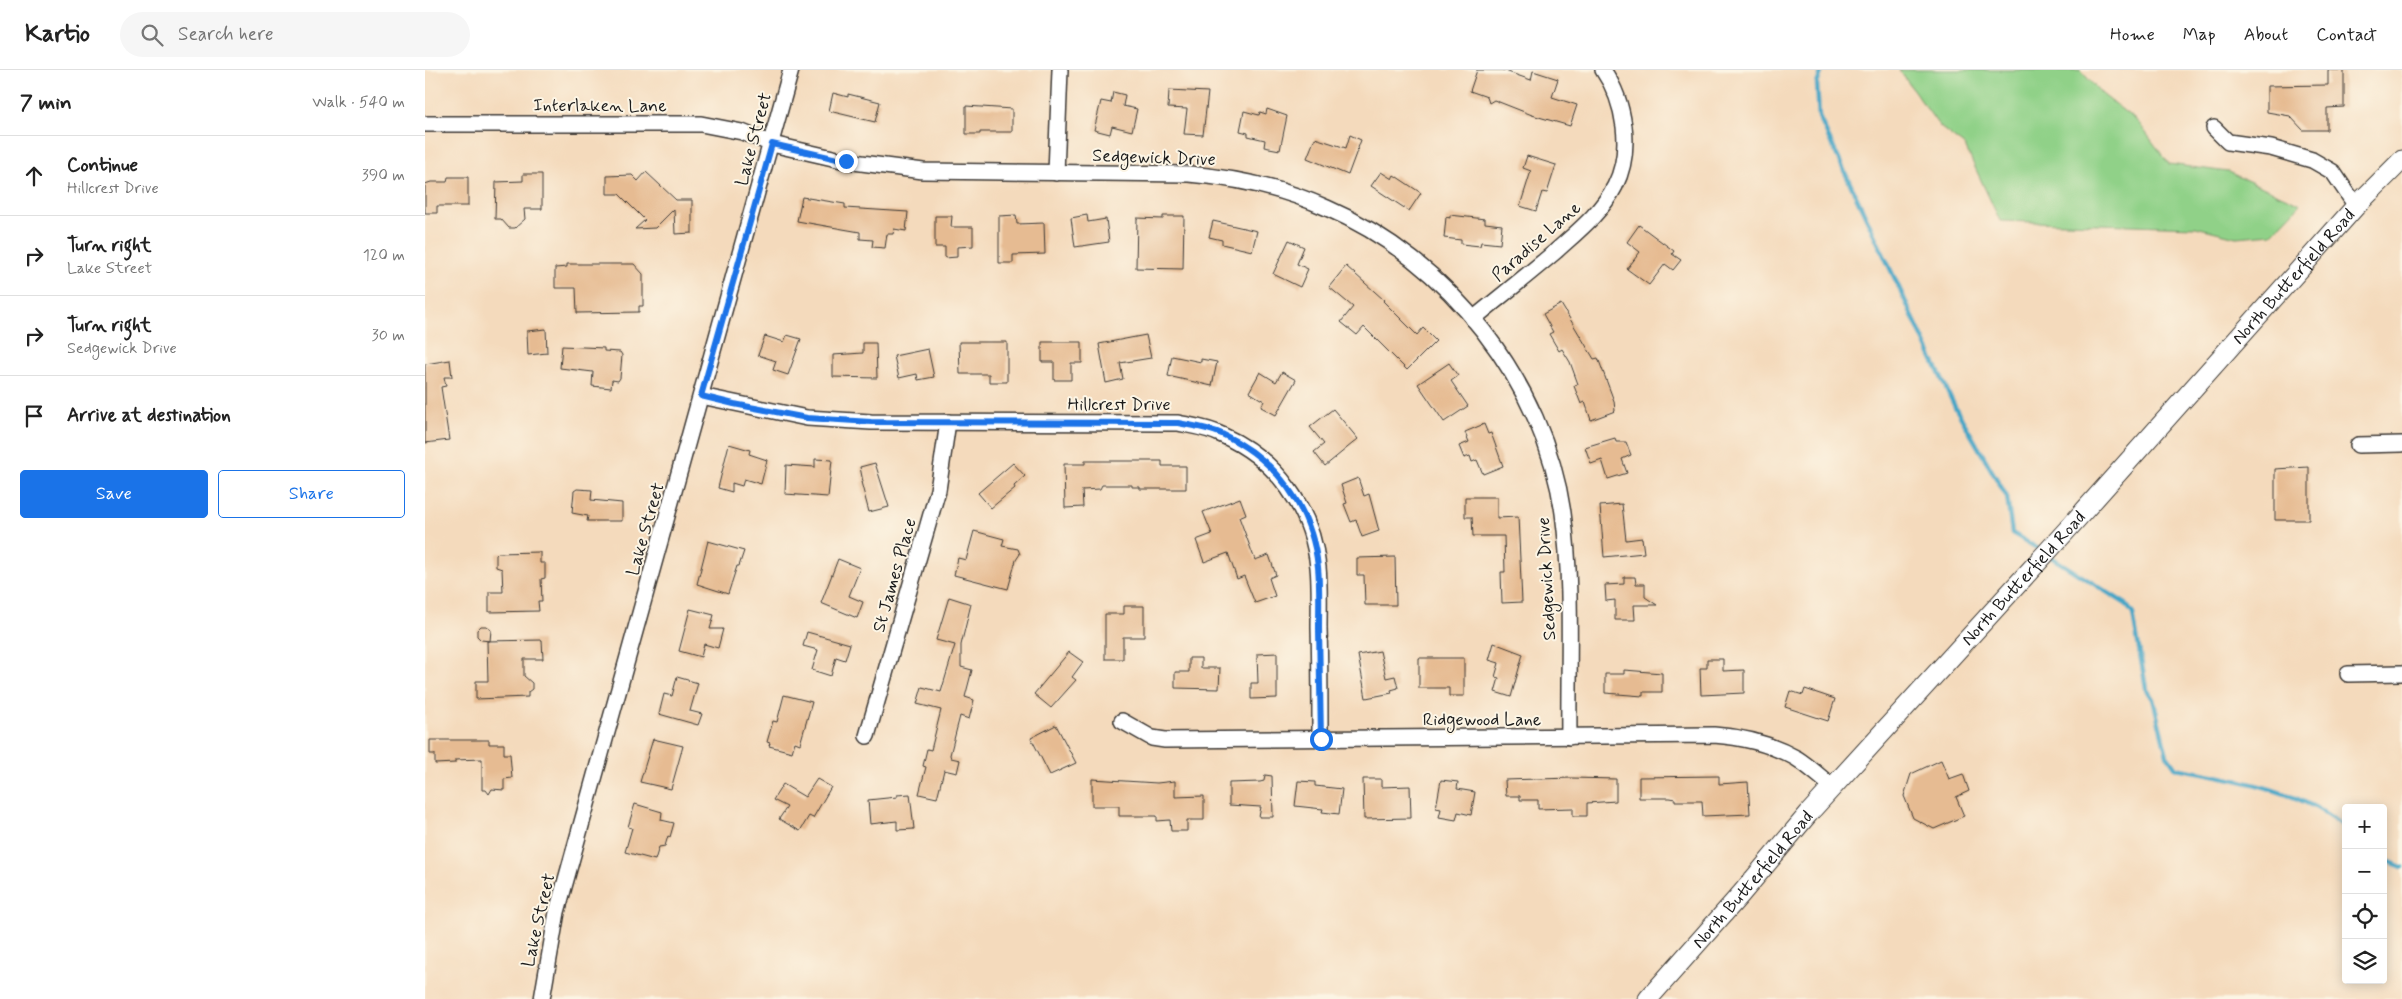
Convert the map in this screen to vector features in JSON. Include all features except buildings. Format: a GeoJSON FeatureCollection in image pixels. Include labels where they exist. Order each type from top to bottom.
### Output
{"type":"FeatureCollection","features":[{"type":"Feature","properties":{"kind":"main road","name":"North Butterfield Road"},"geometry":{"type":"LineString","coordinates":[[1648,999],[1833,787],[2067,530],[2356,206],[2402,160]]}},
{"type":"Feature","properties":{"kind":"street","name":"Lake Street"},"geometry":{"type":"LineString","coordinates":[[542,999],[557,912],[772,144],[791,70]]}},
{"type":"Feature","properties":{"kind":"street"},"geometry":{"type":"LineString","coordinates":[[1056,173],[1060,70]]}},
{"type":"Feature","properties":{"kind":"street","name":"Paradise Lane"},"geometry":{"type":"LineString","coordinates":[[1473,319],[1591,220],[1614,187],[1623,155],[1624,122],[1619,100],[1603,70]]}},
{"type":"Feature","properties":{"kind":"street","name":"Interlaken Lane"},"geometry":{"type":"LineString","coordinates":[[425,124],[701,124],[742,132],[772,144]]}},
{"type":"Feature","properties":{"kind":"street"},"geometry":{"type":"LineString","coordinates":[[2213,128],[2228,142],[2271,148],[2312,160],[2333,172],[2356,206]]}},
{"type":"Feature","properties":{"kind":"street","name":"Sedgewick Drive"},"geometry":{"type":"LineString","coordinates":[[772,144],[846,161],[923,171],[1189,174],[1213,176],[1257,184],[1304,199],[1352,220],[1413,260],[1444,288],[1473,319],[1505,361],[1532,410],[1547,450],[1559,491],[1568,564],[1569,737]]}},
{"type":"Feature","properties":{"kind":"street","name":"Hillcrest Drive"},"geometry":{"type":"LineString","coordinates":[[701,396],[807,418],[871,422],[1178,423],[1222,434],[1258,455],[1273,468],[1289,488],[1306,518],[1313,539],[1318,568],[1321,739]]}},
{"type":"Feature","properties":{"kind":"street","name":"St James Place"},"geometry":{"type":"LineString","coordinates":[[867,736],[938,490],[948,422]]}},
{"type":"Feature","properties":{"kind":"street"},"geometry":{"type":"LineString","coordinates":[[2358,445],[2402,444]]}},
{"type":"Feature","properties":{"kind":"street"},"geometry":{"type":"LineString","coordinates":[[2348,674],[2402,673]]}},
{"type":"Feature","properties":{"kind":"street","name":"Ridgewood Lane"},"geometry":{"type":"LineString","coordinates":[[1122,720],[1152,738],[1165,740],[1733,736],[1761,743],[1797,759],[1833,787]]}},
{"type":"Feature","properties":{"kind":"green space"},"geometry":{"type":"Polygon","coordinates":[[[1899,70],[2080,70],[2102,94],[2138,122],[2169,164],[2228,172],[2301,204],[2272,234],[2236,237],[2196,227],[2000,221],[1965,146],[1940,127],[1899,70]]]}},
{"type":"Feature","properties":{"kind":"waterway"},"geometry":{"type":"LineString","coordinates":[[1822,70],[1817,84],[1819,117],[1955,407],[2007,497],[2012,533],[2042,551]]}},
{"type":"Feature","properties":{"kind":"waterway"},"geometry":{"type":"LineString","coordinates":[[2051,557],[2126,604],[2133,614],[2146,688],[2153,699],[2167,755],[2176,768],[2243,781],[2288,795],[2310,804],[2342,826]]}},
{"type":"Feature","properties":{"kind":"waterway"},"geometry":{"type":"LineString","coordinates":[[2387,861],[2402,867]]}},
{"type":"Feature","properties":{"kind":"route"},"geometry":{"type":"LineString","coordinates":[[846,161],[772,144],[701,396],[807,418],[871,422],[1178,423],[1222,434],[1258,455],[1273,468],[1289,488],[1306,518],[1313,539],[1318,568],[1321,739]]}}]}
